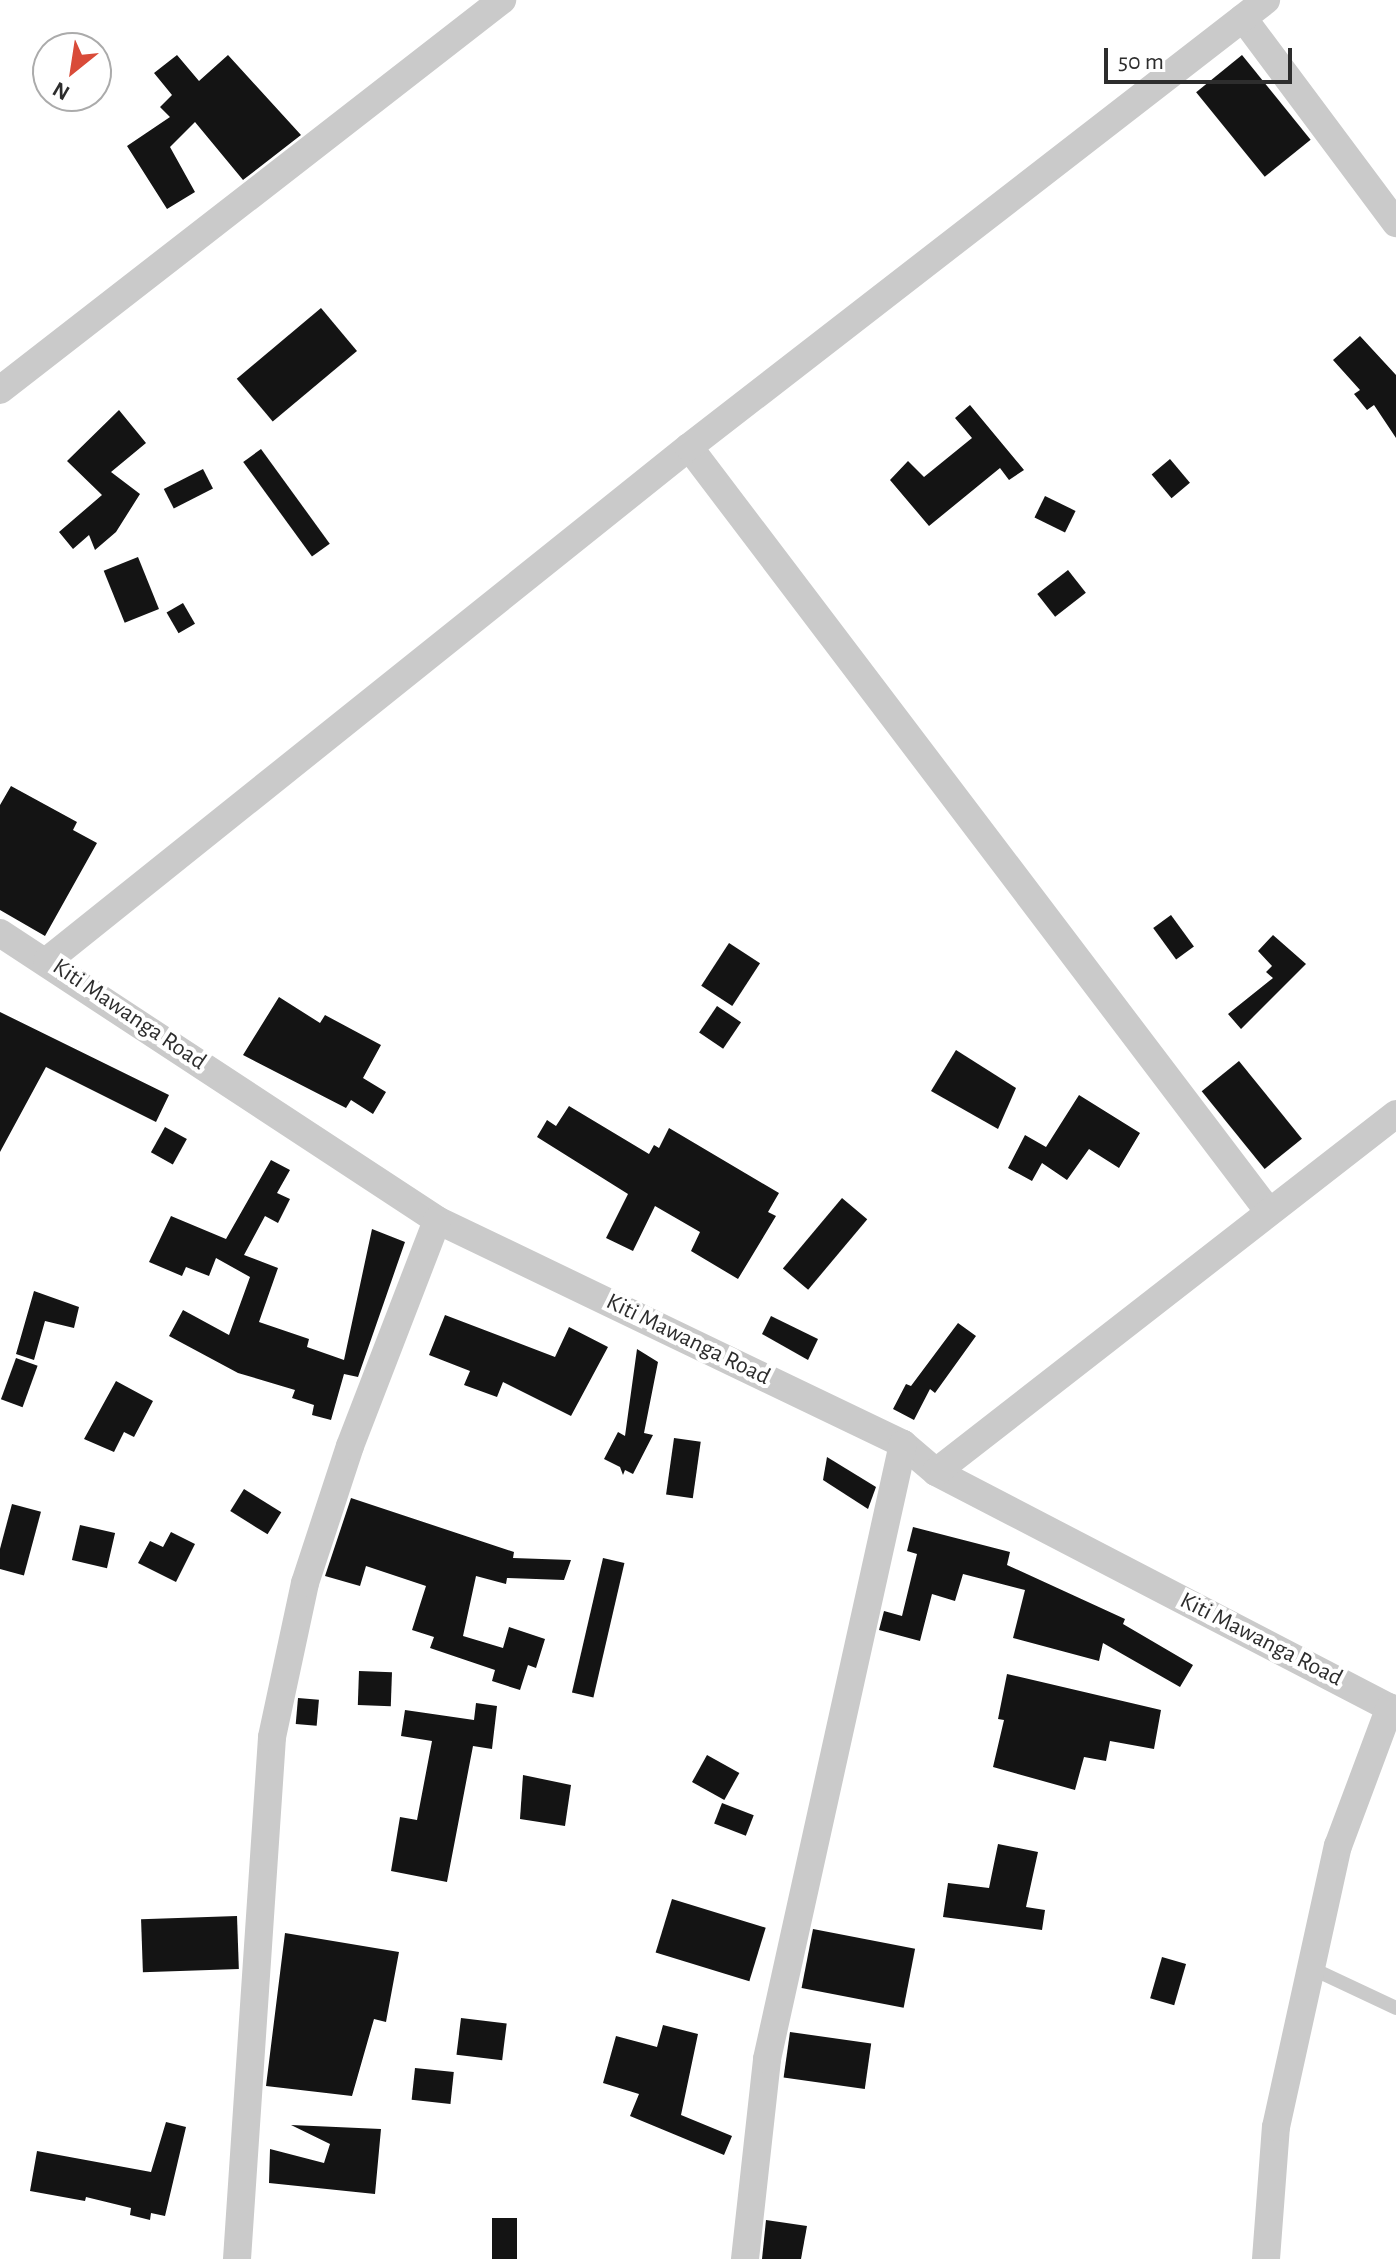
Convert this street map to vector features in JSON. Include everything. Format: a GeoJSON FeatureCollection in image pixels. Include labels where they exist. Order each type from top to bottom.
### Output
{"type":"FeatureCollection","features":[{"type":"Feature","properties":{"kind":"street"},"geometry":{"type":"LineString","coordinates":[[0,390],[502,0]]}},
{"type":"Feature","properties":{"kind":"street"},"geometry":{"type":"LineString","coordinates":[[47,961],[689,447],[1266,0]]}},
{"type":"Feature","properties":{"kind":"street"},"geometry":{"type":"LineString","coordinates":[[1243,18],[1396,223]]}},
{"type":"Feature","properties":{"kind":"street"},"geometry":{"type":"LineString","coordinates":[[689,447],[1269,1212]]}},
{"type":"Feature","properties":{"kind":"street","name":"Kiti Mawanga Road"},"geometry":{"type":"LineString","coordinates":[[0,933],[437,1220],[903,1444],[936,1472],[1393,1709]]}},
{"type":"Feature","properties":{"kind":"street"},"geometry":{"type":"LineString","coordinates":[[936,1472],[1396,1114]]}},
{"type":"Feature","properties":{"kind":"street"},"geometry":{"type":"LineString","coordinates":[[237,2259],[272,1737],[309,1570],[350,1446],[437,1220]]}},
{"type":"Feature","properties":{"kind":"street"},"geometry":{"type":"LineString","coordinates":[[745,2259],[767,2059],[903,1444]]}},
{"type":"Feature","properties":{"kind":"street"},"geometry":{"type":"LineString","coordinates":[[1266,2259],[1276,2127],[1338,1846],[1393,1709]]}},
{"type":"Feature","properties":{"kind":"lane"},"geometry":{"type":"LineString","coordinates":[[1311,1968],[1396,2008]]}},
{"type":"Feature","properties":{"kind":"building"},"geometry":{"type":"Polygon","coordinates":[[[177,55],[199,81],[228,55],[301,135],[243,180],[195,122],[170,147],[195,192],[167,209],[127,146],[170,117],[160,107],[172,95],[154,73],[177,55]]]}},
{"type":"Feature","properties":{"kind":"building"},"geometry":{"type":"Polygon","coordinates":[[[1242,55],[1311,140],[1265,177],[1196,92],[1242,55]]]}},
{"type":"Feature","properties":{"kind":"building"},"geometry":{"type":"Polygon","coordinates":[[[321,308],[357,351],[273,422],[237,379],[321,308]]]}},
{"type":"Feature","properties":{"kind":"building"},"geometry":{"type":"Polygon","coordinates":[[[1360,336],[1396,375],[1396,438],[1374,405],[1367,410],[1354,394],[1360,390],[1333,360],[1360,336]]]}},
{"type":"Feature","properties":{"kind":"building"},"geometry":{"type":"Polygon","coordinates":[[[970,405],[1024,470],[1009,480],[1000,468],[929,526],[890,480],[908,461],[924,477],[972,438],[955,418],[970,405]]]}},
{"type":"Feature","properties":{"kind":"building"},"geometry":{"type":"Polygon","coordinates":[[[119,410],[146,443],[111,472],[140,494],[116,532],[95,550],[89,535],[73,549],[59,532],[102,495],[67,461],[119,410]]]}},
{"type":"Feature","properties":{"kind":"building"},"geometry":{"type":"Polygon","coordinates":[[[261,449],[330,544],[312,557],[243,462],[261,449]]]}},
{"type":"Feature","properties":{"kind":"building"},"geometry":{"type":"Polygon","coordinates":[[[1170,459],[1190,483],[1172,498],[1152,474],[1170,459]]]}},
{"type":"Feature","properties":{"kind":"building"},"geometry":{"type":"Polygon","coordinates":[[[203,469],[213,489],[174,509],[164,489],[203,469]]]}},
{"type":"Feature","properties":{"kind":"building"},"geometry":{"type":"Polygon","coordinates":[[[1045,496],[1076,511],[1065,532],[1034,518],[1045,496]]]}},
{"type":"Feature","properties":{"kind":"building"},"geometry":{"type":"Polygon","coordinates":[[[138,557],[159,609],[125,623],[104,571],[138,557]]]}},
{"type":"Feature","properties":{"kind":"building"},"geometry":{"type":"Polygon","coordinates":[[[1068,570],[1086,593],[1055,617],[1037,594],[1068,570]]]}},
{"type":"Feature","properties":{"kind":"building"},"geometry":{"type":"Polygon","coordinates":[[[183,603],[195,624],[179,633],[167,612],[183,603]]]}},
{"type":"Feature","properties":{"kind":"building"},"geometry":{"type":"Polygon","coordinates":[[[11,786],[77,822],[73,830],[97,843],[45,936],[0,910],[0,805],[11,786]]]}},
{"type":"Feature","properties":{"kind":"building"},"geometry":{"type":"Polygon","coordinates":[[[1171,915],[1194,947],[1176,959],[1153,928],[1171,915]]]}},
{"type":"Feature","properties":{"kind":"building"},"geometry":{"type":"Polygon","coordinates":[[[1273,935],[1306,964],[1241,1029],[1228,1014],[1273,978],[1266,972],[1272,966],[1258,951],[1273,935]]]}},
{"type":"Feature","properties":{"kind":"building"},"geometry":{"type":"Polygon","coordinates":[[[729,943],[760,963],[732,1006],[701,986],[729,943]]]}},
{"type":"Feature","properties":{"kind":"building"},"geometry":{"type":"Polygon","coordinates":[[[279,997],[320,1023],[325,1015],[381,1045],[363,1078],[386,1092],[373,1114],[351,1100],[346,1108],[243,1055],[279,997]]]}},
{"type":"Feature","properties":{"kind":"building"},"geometry":{"type":"Polygon","coordinates":[[[717,1006],[741,1022],[723,1049],[699,1033],[717,1006]]]}},
{"type":"Feature","properties":{"kind":"building"},"geometry":{"type":"Polygon","coordinates":[[[0,1012],[169,1095],[156,1122],[46,1067],[0,1152],[0,1012]]]}},
{"type":"Feature","properties":{"kind":"building"},"geometry":{"type":"Polygon","coordinates":[[[956,1050],[1016,1088],[998,1129],[931,1091],[956,1050]]]}},
{"type":"Feature","properties":{"kind":"building"},"geometry":{"type":"Polygon","coordinates":[[[1239,1061],[1302,1139],[1265,1169],[1202,1091],[1239,1061]]]}},
{"type":"Feature","properties":{"kind":"building"},"geometry":{"type":"Polygon","coordinates":[[[1079,1095],[1140,1133],[1119,1168],[1089,1149],[1067,1180],[1042,1163],[1032,1181],[1008,1168],[1025,1135],[1046,1147],[1079,1095]]]}},
{"type":"Feature","properties":{"kind":"building"},"geometry":{"type":"Polygon","coordinates":[[[569,1106],[649,1154],[654,1145],[659,1148],[669,1128],[779,1193],[768,1212],[776,1216],[738,1279],[691,1251],[700,1232],[655,1206],[633,1251],[606,1238],[628,1194],[537,1137],[547,1120],[556,1126],[569,1106]]]}},
{"type":"Feature","properties":{"kind":"building"},"geometry":{"type":"Polygon","coordinates":[[[165,1127],[187,1139],[173,1164],[151,1152],[165,1127]]]}},
{"type":"Feature","properties":{"kind":"building"},"geometry":{"type":"Polygon","coordinates":[[[271,1160],[290,1170],[277,1193],[290,1199],[278,1223],[265,1216],[244,1255],[278,1268],[259,1322],[309,1339],[307,1347],[344,1360],[372,1229],[405,1242],[358,1377],[344,1374],[331,1420],[312,1415],[314,1405],[292,1398],[295,1390],[238,1373],[169,1336],[183,1310],[229,1335],[250,1277],[216,1258],[209,1276],[186,1267],[182,1276],[149,1262],[171,1216],[226,1239],[271,1160]]]}},
{"type":"Feature","properties":{"kind":"building"},"geometry":{"type":"Polygon","coordinates":[[[842,1198],[867,1219],[808,1290],[783,1268],[842,1198]]]}},
{"type":"Feature","properties":{"kind":"building"},"geometry":{"type":"Polygon","coordinates":[[[34,1291],[79,1307],[74,1328],[45,1321],[34,1360],[16,1354],[34,1291]]]}},
{"type":"Feature","properties":{"kind":"building"},"geometry":{"type":"Polygon","coordinates":[[[445,1315],[555,1357],[569,1327],[608,1347],[571,1416],[503,1382],[497,1397],[464,1385],[470,1371],[429,1355],[445,1315]]]}},
{"type":"Feature","properties":{"kind":"building"},"geometry":{"type":"Polygon","coordinates":[[[771,1316],[818,1339],[808,1360],[762,1334],[771,1316]]]}},
{"type":"Feature","properties":{"kind":"building"},"geometry":{"type":"Polygon","coordinates":[[[958,1323],[976,1336],[935,1393],[930,1389],[914,1420],[893,1409],[906,1384],[911,1386],[958,1323]]]}},
{"type":"Feature","properties":{"kind":"building"},"geometry":{"type":"Polygon","coordinates":[[[637,1349],[658,1362],[644,1433],[653,1435],[633,1474],[625,1470],[623,1475],[620,1467],[604,1459],[618,1432],[625,1436],[637,1349]]]}},
{"type":"Feature","properties":{"kind":"building"},"geometry":{"type":"Polygon","coordinates":[[[16,1358],[38,1366],[23,1407],[1,1399],[16,1358]]]}},
{"type":"Feature","properties":{"kind":"building"},"geometry":{"type":"Polygon","coordinates":[[[116,1381],[153,1401],[134,1437],[124,1432],[114,1452],[84,1439],[116,1381]]]}},
{"type":"Feature","properties":{"kind":"building"},"geometry":{"type":"Polygon","coordinates":[[[674,1438],[701,1442],[693,1498],[666,1494],[674,1438]]]}},
{"type":"Feature","properties":{"kind":"building"},"geometry":{"type":"Polygon","coordinates":[[[827,1457],[876,1487],[868,1509],[823,1480],[827,1457]]]}},
{"type":"Feature","properties":{"kind":"building"},"geometry":{"type":"Polygon","coordinates":[[[244,1489],[281,1512],[268,1534],[230,1511],[244,1489]]]}},
{"type":"Feature","properties":{"kind":"building"},"geometry":{"type":"Polygon","coordinates":[[[351,1498],[514,1552],[513,1558],[571,1560],[564,1580],[507,1578],[506,1584],[476,1576],[463,1636],[503,1648],[509,1627],[545,1639],[536,1668],[528,1665],[520,1690],[492,1681],[495,1670],[430,1648],[434,1637],[412,1630],[426,1586],[366,1566],[360,1586],[325,1576],[351,1498]]]}},
{"type":"Feature","properties":{"kind":"building"},"geometry":{"type":"Polygon","coordinates":[[[12,1504],[41,1512],[24,1576],[0,1569],[0,1549],[12,1504]]]}},
{"type":"Feature","properties":{"kind":"building"},"geometry":{"type":"Polygon","coordinates":[[[80,1525],[115,1533],[107,1568],[72,1560],[80,1525]]]}},
{"type":"Feature","properties":{"kind":"building"},"geometry":{"type":"Polygon","coordinates":[[[913,1527],[1010,1552],[1007,1565],[1125,1619],[1123,1624],[1193,1665],[1180,1687],[1103,1643],[1099,1661],[1013,1638],[1025,1590],[963,1574],[955,1601],[932,1594],[920,1641],[879,1630],[884,1611],[902,1616],[917,1554],[907,1551],[913,1527]]]}},
{"type":"Feature","properties":{"kind":"building"},"geometry":{"type":"Polygon","coordinates":[[[171,1532],[195,1544],[176,1582],[138,1563],[150,1541],[163,1547],[171,1532]]]}},
{"type":"Feature","properties":{"kind":"building"},"geometry":{"type":"Polygon","coordinates":[[[603,1558],[624,1563],[593,1697],[572,1692],[603,1558]]]}},
{"type":"Feature","properties":{"kind":"building"},"geometry":{"type":"Polygon","coordinates":[[[359,1671],[392,1672],[391,1706],[358,1705],[359,1671]]]}},
{"type":"Feature","properties":{"kind":"building"},"geometry":{"type":"Polygon","coordinates":[[[1007,1674],[1161,1710],[1154,1749],[1110,1741],[1106,1761],[1084,1757],[1075,1790],[993,1767],[1004,1720],[998,1719],[1007,1674]]]}},
{"type":"Feature","properties":{"kind":"building"},"geometry":{"type":"Polygon","coordinates":[[[298,1698],[319,1700],[317,1726],[296,1724],[298,1698]]]}},
{"type":"Feature","properties":{"kind":"building"},"geometry":{"type":"Polygon","coordinates":[[[476,1703],[497,1706],[492,1749],[473,1746],[447,1882],[391,1871],[400,1817],[417,1820],[432,1741],[401,1736],[405,1710],[474,1720],[476,1703]]]}},
{"type":"Feature","properties":{"kind":"building"},"geometry":{"type":"Polygon","coordinates":[[[707,1755],[739,1773],[724,1800],[692,1782],[707,1755]]]}},
{"type":"Feature","properties":{"kind":"building"},"geometry":{"type":"Polygon","coordinates":[[[523,1775],[571,1785],[565,1826],[520,1819],[523,1775]]]}},
{"type":"Feature","properties":{"kind":"building"},"geometry":{"type":"Polygon","coordinates":[[[722,1803],[754,1815],[746,1836],[714,1824],[722,1803]]]}},
{"type":"Feature","properties":{"kind":"building"},"geometry":{"type":"Polygon","coordinates":[[[998,1844],[1038,1852],[1026,1907],[1045,1910],[1042,1930],[943,1917],[948,1883],[989,1888],[998,1844]]]}},
{"type":"Feature","properties":{"kind":"building"},"geometry":{"type":"Polygon","coordinates":[[[672,1899],[766,1928],[749,1981],[656,1953],[672,1899]]]}},
{"type":"Feature","properties":{"kind":"building"},"geometry":{"type":"Polygon","coordinates":[[[237,1916],[239,1969],[143,1972],[141,1919],[237,1916]]]}},
{"type":"Feature","properties":{"kind":"building"},"geometry":{"type":"Polygon","coordinates":[[[813,1929],[915,1949],[904,2008],[802,1988],[813,1929]]]}},
{"type":"Feature","properties":{"kind":"building"},"geometry":{"type":"Polygon","coordinates":[[[285,1933],[399,1952],[386,2022],[374,2019],[352,2096],[266,2086],[285,1933]]]}},
{"type":"Feature","properties":{"kind":"building"},"geometry":{"type":"Polygon","coordinates":[[[1162,1957],[1186,1964],[1174,2005],[1150,1998],[1162,1957]]]}},
{"type":"Feature","properties":{"kind":"building"},"geometry":{"type":"Polygon","coordinates":[[[461,2018],[507,2024],[502,2060],[456,2055],[461,2018]]]}},
{"type":"Feature","properties":{"kind":"building"},"geometry":{"type":"Polygon","coordinates":[[[663,2025],[698,2034],[681,2115],[732,2136],[724,2155],[630,2116],[639,2094],[603,2083],[616,2036],[657,2047],[663,2025]]]}},
{"type":"Feature","properties":{"kind":"building"},"geometry":{"type":"Polygon","coordinates":[[[790,2032],[871,2043],[865,2089],[784,2078],[790,2032]]]}},
{"type":"Feature","properties":{"kind":"building"},"geometry":{"type":"Polygon","coordinates":[[[415,2068],[454,2072],[450,2104],[412,2100],[415,2068]]]}},
{"type":"Feature","properties":{"kind":"building"},"geometry":{"type":"Polygon","coordinates":[[[166,2122],[186,2127],[165,2216],[151,2213],[150,2220],[130,2215],[131,2208],[86,2197],[85,2201],[30,2191],[37,2151],[151,2172],[166,2122]]]}},
{"type":"Feature","properties":{"kind":"building"},"geometry":{"type":"Polygon","coordinates":[[[291,2125],[381,2129],[375,2194],[269,2183],[270,2149],[324,2163],[330,2144],[291,2125]]]}},
{"type":"Feature","properties":{"kind":"building"},"geometry":{"type":"Polygon","coordinates":[[[492,2218],[517,2218],[517,2259],[492,2259],[492,2218]]]}},
{"type":"Feature","properties":{"kind":"building"},"geometry":{"type":"Polygon","coordinates":[[[766,2220],[807,2226],[801,2259],[762,2259],[766,2220]]]}}]}
